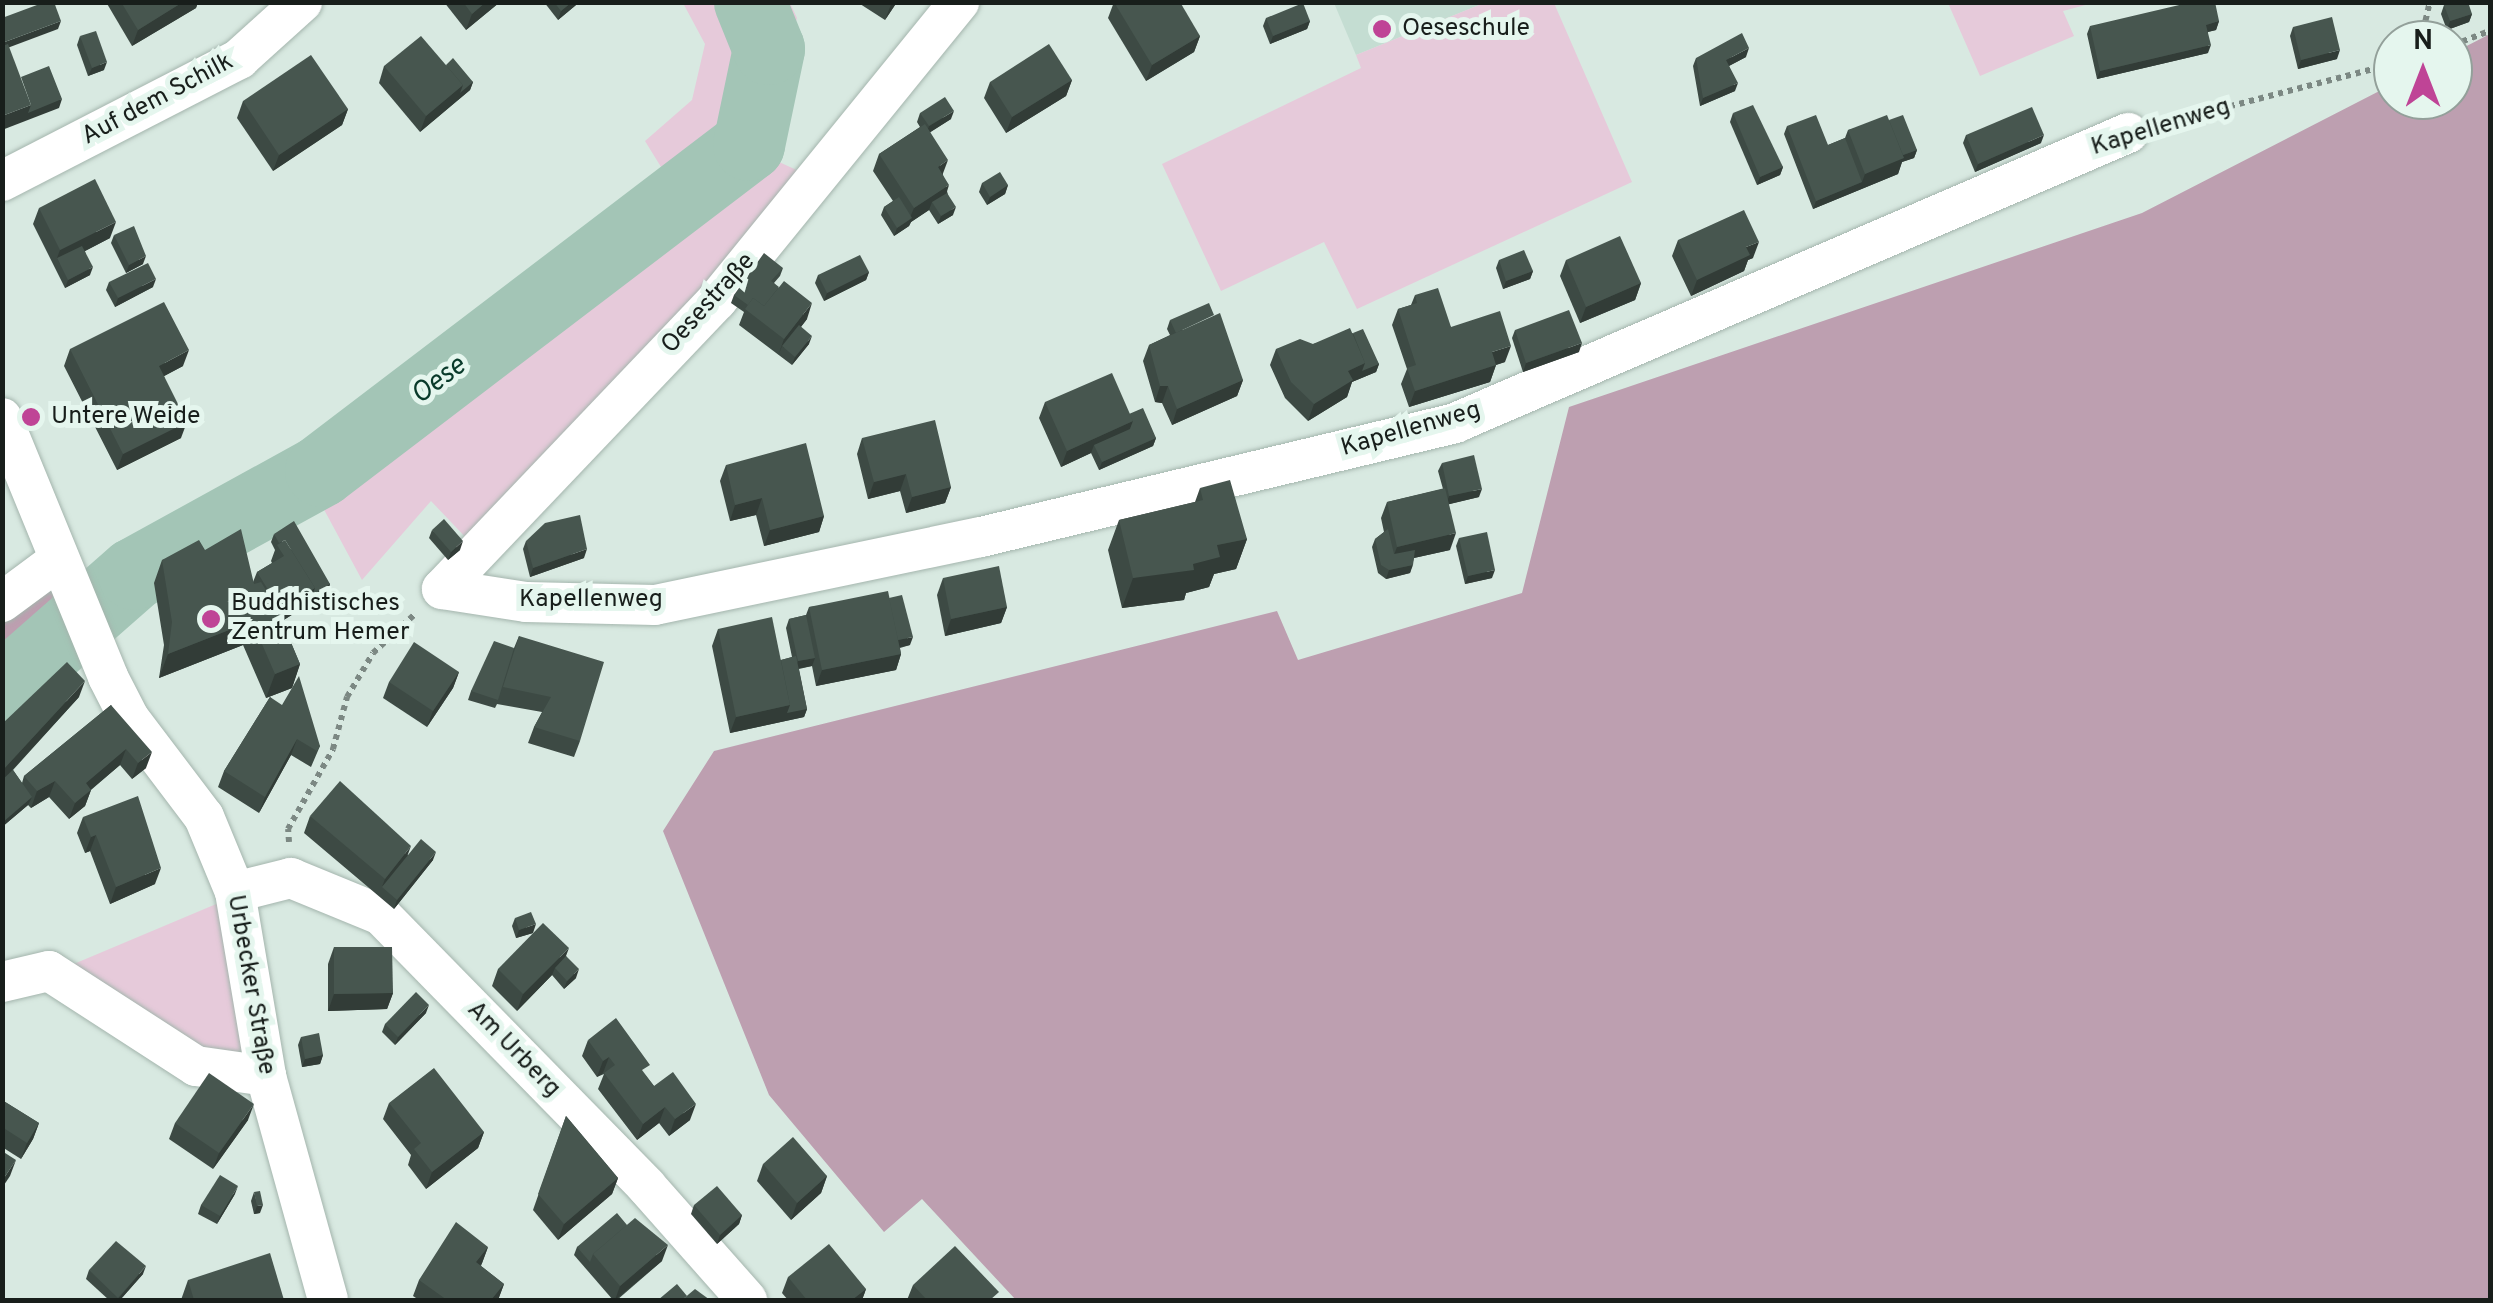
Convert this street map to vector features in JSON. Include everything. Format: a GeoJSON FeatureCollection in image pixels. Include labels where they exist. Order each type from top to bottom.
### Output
{"type":"FeatureCollection","features":[{"type":"Feature","properties":{"kind":"street","name":"Auf dem Schilk"},"geometry":{"type":"LineString","coordinates":[[2,180],[239,59],[302,2]]}},
{"type":"Feature","properties":{"kind":"street","name":"Oesestraße"},"geometry":{"type":"LineString","coordinates":[[442,589],[717,300],[959,2]]}},
{"type":"Feature","properties":{"kind":"street","name":"Kapellenweg"},"geometry":{"type":"LineString","coordinates":[[442,589],[526,602],[655,605],[981,537],[1454,423],[1895,228],[2128,134]]}},
{"type":"Feature","properties":{"kind":"street","name":"Urbecker Straße"},"geometry":{"type":"LineString","coordinates":[[2,418],[62,576],[108,677],[130,718],[204,818],[235,892],[266,1076],[328,1300]]}},
{"type":"Feature","properties":{"kind":"street"},"geometry":{"type":"LineString","coordinates":[[2,602],[62,576]]}},
{"type":"Feature","properties":{"kind":"street"},"geometry":{"type":"LineString","coordinates":[[235,892],[291,878]]}},
{"type":"Feature","properties":{"kind":"street","name":"Am Urberg"},"geometry":{"type":"LineString","coordinates":[[291,878],[381,915],[647,1187],[748,1300]]}},
{"type":"Feature","properties":{"kind":"street"},"geometry":{"type":"LineString","coordinates":[[2,982],[49,971],[196,1066],[266,1076]]}},
{"type":"Feature","properties":{"kind":"path","name":"Kapellenweg"},"geometry":{"type":"LineString","coordinates":[[2128,134],[2373,69]]}},
{"type":"Feature","properties":{"kind":"path"},"geometry":{"type":"LineString","coordinates":[[291,878],[288,829],[333,749],[347,697],[373,653],[442,589]]}},
{"type":"Feature","properties":{"kind":"shaded area"},"geometry":{"type":"Polygon","coordinates":[[[683,3],[790,3],[797,18],[766,135],[733,143],[674,188],[645,141],[692,100],[705,44],[683,3]]]}},
{"type":"Feature","properties":{"kind":"shaded area","name":"Oeseschule"},"geometry":{"type":"Polygon","coordinates":[[[1334,3],[1484,3],[1356,55],[1334,3]]]}},
{"type":"Feature","properties":{"kind":"shaded area"},"geometry":{"type":"Polygon","coordinates":[[[1484,3],[1554,3],[1632,182],[1357,309],[1324,242],[1221,291],[1162,164],[1361,68],[1356,55],[1484,3]]]}},
{"type":"Feature","properties":{"kind":"shaded area"},"geometry":{"type":"Polygon","coordinates":[[[1948,3],[2093,3],[2063,11],[2074,36],[1980,76],[1948,3]]]}},
{"type":"Feature","properties":{"kind":"shaded area"},"geometry":{"type":"Polygon","coordinates":[[[2490,34],[2490,1300],[1016,1300],[922,1199],[884,1232],[769,1095],[663,831],[714,751],[1277,611],[1298,660],[1522,593],[1569,407],[2142,213],[2373,94],[2373,120],[2473,120],[2473,43],[2490,34]]]}},
{"type":"Feature","properties":{"kind":"shaded area"},"geometry":{"type":"Polygon","coordinates":[[[759,153],[801,172],[641,359],[470,542],[431,501],[362,580],[314,491],[759,153]]]}},
{"type":"Feature","properties":{"kind":"shaded area"},"geometry":{"type":"Polygon","coordinates":[[[51,582],[81,649],[3,710],[3,621],[51,582]]]}},
{"type":"Feature","properties":{"kind":"shaded area"},"geometry":{"type":"Polygon","coordinates":[[[221,902],[255,1065],[199,1053],[69,966],[221,902]]]}},
{"type":"Feature","properties":{"kind":"building"},"geometry":{"type":"Polygon","coordinates":[[[54,2],[61,21],[2,43],[2,18],[54,2]]]}},
{"type":"Feature","properties":{"kind":"building"},"geometry":{"type":"Polygon","coordinates":[[[121,2],[183,2],[138,30],[121,2]]]}},
{"type":"Feature","properties":{"kind":"building"},"geometry":{"type":"Polygon","coordinates":[[[463,2],[486,2],[472,14],[463,2]]]}},
{"type":"Feature","properties":{"kind":"building"},"geometry":{"type":"Polygon","coordinates":[[[554,2],[572,2],[561,11],[554,2]]]}},
{"type":"Feature","properties":{"kind":"building"},"geometry":{"type":"Polygon","coordinates":[[[1114,2],[1180,2],[1200,36],[1152,65],[1114,2]]]}},
{"type":"Feature","properties":{"kind":"building"},"geometry":{"type":"Polygon","coordinates":[[[2192,2],[2215,2],[2219,21],[2206,25],[2211,45],[2100,71],[2090,26],[2192,2]]]}},
{"type":"Feature","properties":{"kind":"building"},"geometry":{"type":"Polygon","coordinates":[[[2468,2],[2472,14],[2450,20],[2444,5],[2468,2]]]}},
{"type":"Feature","properties":{"kind":"building"},"geometry":{"type":"Polygon","coordinates":[[[1303,3],[1310,21],[1273,36],[1266,18],[1303,3]]]}},
{"type":"Feature","properties":{"kind":"building"},"geometry":{"type":"Polygon","coordinates":[[[2332,17],[2340,50],[2301,60],[2293,27],[2332,17]]]}},
{"type":"Feature","properties":{"kind":"building"},"geometry":{"type":"Polygon","coordinates":[[[96,31],[107,62],[92,68],[80,36],[96,31]]]}},
{"type":"Feature","properties":{"kind":"building"},"geometry":{"type":"Polygon","coordinates":[[[1742,33],[1749,48],[1726,60],[1738,83],[1703,98],[1696,58],[1742,33]]]}},
{"type":"Feature","properties":{"kind":"building"},"geometry":{"type":"Polygon","coordinates":[[[421,36],[463,85],[426,116],[384,66],[421,36]]]}},
{"type":"Feature","properties":{"kind":"building"},"geometry":{"type":"Polygon","coordinates":[[[8,44],[31,105],[2,116],[2,46],[8,44]]]}},
{"type":"Feature","properties":{"kind":"building"},"geometry":{"type":"Polygon","coordinates":[[[1049,44],[1072,80],[1012,117],[990,82],[1049,44]]]}},
{"type":"Feature","properties":{"kind":"building"},"geometry":{"type":"Polygon","coordinates":[[[311,55],[348,109],[279,155],[243,101],[311,55]]]}},
{"type":"Feature","properties":{"kind":"building"},"geometry":{"type":"Polygon","coordinates":[[[453,58],[473,82],[460,93],[463,85],[446,65],[453,58]]]}},
{"type":"Feature","properties":{"kind":"building"},"geometry":{"type":"Polygon","coordinates":[[[49,66],[62,99],[28,113],[31,105],[21,77],[49,66]]]}},
{"type":"Feature","properties":{"kind":"building"},"geometry":{"type":"Polygon","coordinates":[[[945,97],[954,111],[929,126],[920,113],[945,97]]]}},
{"type":"Feature","properties":{"kind":"building"},"geometry":{"type":"Polygon","coordinates":[[[1753,105],[1783,167],[1760,177],[1733,113],[1753,105]]]}},
{"type":"Feature","properties":{"kind":"building"},"geometry":{"type":"Polygon","coordinates":[[[2032,107],[2044,135],[1978,164],[1966,135],[2032,107]]]}},
{"type":"Feature","properties":{"kind":"building"},"geometry":{"type":"Polygon","coordinates":[[[1816,115],[1828,145],[1845,138],[1862,182],[1816,201],[1787,126],[1816,115]]]}},
{"type":"Feature","properties":{"kind":"building"},"geometry":{"type":"Polygon","coordinates":[[[1887,115],[1904,158],[1865,174],[1848,130],[1887,115]]]}},
{"type":"Feature","properties":{"kind":"building"},"geometry":{"type":"Polygon","coordinates":[[[1903,115],[1917,150],[1903,155],[1889,120],[1903,115]]]}},
{"type":"Feature","properties":{"kind":"building"},"geometry":{"type":"Polygon","coordinates":[[[925,124],[948,160],[938,167],[949,185],[914,208],[879,154],[925,124]]]}},
{"type":"Feature","properties":{"kind":"building"},"geometry":{"type":"Polygon","coordinates":[[[1000,172],[1008,185],[990,197],[982,183],[1000,172]]]}},
{"type":"Feature","properties":{"kind":"building"},"geometry":{"type":"Polygon","coordinates":[[[95,179],[116,222],[60,250],[39,208],[95,179]]]}},
{"type":"Feature","properties":{"kind":"building"},"geometry":{"type":"Polygon","coordinates":[[[947,193],[956,207],[941,216],[932,202],[947,193]]]}},
{"type":"Feature","properties":{"kind":"building"},"geometry":{"type":"Polygon","coordinates":[[[899,197],[912,218],[897,228],[884,207],[899,197]]]}},
{"type":"Feature","properties":{"kind":"building"},"geometry":{"type":"Polygon","coordinates":[[[1744,210],[1759,242],[1746,247],[1750,255],[1697,280],[1678,240],[1744,210]]]}},
{"type":"Feature","properties":{"kind":"building"},"geometry":{"type":"Polygon","coordinates":[[[134,226],[146,256],[129,265],[114,235],[134,226]]]}},
{"type":"Feature","properties":{"kind":"building"},"geometry":{"type":"Polygon","coordinates":[[[1620,236],[1641,283],[1586,307],[1566,260],[1620,236]]]}},
{"type":"Feature","properties":{"kind":"building"},"geometry":{"type":"Polygon","coordinates":[[[82,246],[93,267],[68,280],[57,258],[82,246]]]}},
{"type":"Feature","properties":{"kind":"building"},"geometry":{"type":"Polygon","coordinates":[[[1524,250],[1533,271],[1506,281],[1499,260],[1524,250]]]}},
{"type":"Feature","properties":{"kind":"building"},"geometry":{"type":"Polygon","coordinates":[[[764,253],[783,268],[771,281],[779,287],[764,306],[753,298],[748,305],[734,295],[764,253]]]}},
{"type":"Feature","properties":{"kind":"building"},"geometry":{"type":"Polygon","coordinates":[[[860,255],[869,272],[827,293],[818,275],[860,255]]]}},
{"type":"Feature","properties":{"kind":"building"},"geometry":{"type":"Polygon","coordinates":[[[148,263],[156,279],[118,298],[109,282],[148,263]]]}},
{"type":"Feature","properties":{"kind":"building"},"geometry":{"type":"Polygon","coordinates":[[[784,281],[812,303],[784,339],[745,309],[753,298],[764,306],[784,281]]]}},
{"type":"Feature","properties":{"kind":"building"},"geometry":{"type":"Polygon","coordinates":[[[1438,288],[1451,327],[1500,311],[1511,346],[1492,352],[1496,365],[1415,391],[1407,368],[1416,365],[1398,309],[1417,303],[1415,295],[1438,288]]]}},
{"type":"Feature","properties":{"kind":"building"},"geometry":{"type":"Polygon","coordinates":[[[164,302],[189,350],[159,366],[187,422],[123,454],[70,349],[164,302]]]}},
{"type":"Feature","properties":{"kind":"building"},"geometry":{"type":"Polygon","coordinates":[[[1209,303],[1214,315],[1176,333],[1170,320],[1209,303]]]}},
{"type":"Feature","properties":{"kind":"building"},"geometry":{"type":"Polygon","coordinates":[[[1569,310],[1582,343],[1526,363],[1515,330],[1569,310]]]}},
{"type":"Feature","properties":{"kind":"building"},"geometry":{"type":"Polygon","coordinates":[[[1220,313],[1243,380],[1177,409],[1168,386],[1160,386],[1149,345],[1220,313]]]}},
{"type":"Feature","properties":{"kind":"building"},"geometry":{"type":"Polygon","coordinates":[[[799,325],[812,336],[795,357],[782,346],[799,325]]]}},
{"type":"Feature","properties":{"kind":"building"},"geometry":{"type":"Polygon","coordinates":[[[1350,328],[1365,363],[1348,371],[1353,380],[1314,404],[1291,382],[1276,349],[1300,339],[1313,344],[1350,328]]]}},
{"type":"Feature","properties":{"kind":"building"},"geometry":{"type":"Polygon","coordinates":[[[1363,329],[1379,364],[1362,371],[1365,363],[1353,333],[1363,329]]]}},
{"type":"Feature","properties":{"kind":"building"},"geometry":{"type":"Polygon","coordinates":[[[1112,373],[1133,421],[1067,451],[1045,402],[1112,373]]]}},
{"type":"Feature","properties":{"kind":"building"},"geometry":{"type":"Polygon","coordinates":[[[1143,408],[1156,438],[1102,462],[1094,445],[1130,429],[1133,421],[1129,414],[1143,408]]]}},
{"type":"Feature","properties":{"kind":"building"},"geometry":{"type":"Polygon","coordinates":[[[935,420],[951,487],[912,497],[906,474],[874,482],[862,438],[935,420]]]}},
{"type":"Feature","properties":{"kind":"building"},"geometry":{"type":"Polygon","coordinates":[[[806,443],[824,516],[770,530],[762,498],[735,505],[726,465],[806,443]]]}},
{"type":"Feature","properties":{"kind":"building"},"geometry":{"type":"Polygon","coordinates":[[[1474,455],[1482,489],[1449,496],[1442,463],[1474,455]]]}},
{"type":"Feature","properties":{"kind":"building"},"geometry":{"type":"Polygon","coordinates":[[[1230,480],[1247,539],[1217,545],[1220,557],[1193,564],[1194,570],[1133,578],[1119,520],[1203,500],[1200,488],[1230,480]]]}},
{"type":"Feature","properties":{"kind":"building"},"geometry":{"type":"Polygon","coordinates":[[[1445,488],[1456,533],[1397,547],[1387,502],[1445,488]]]}},
{"type":"Feature","properties":{"kind":"building"},"geometry":{"type":"Polygon","coordinates":[[[580,515],[587,549],[533,568],[526,541],[545,523],[580,515]]]}},
{"type":"Feature","properties":{"kind":"building"},"geometry":{"type":"Polygon","coordinates":[[[444,519],[463,541],[451,552],[432,530],[444,519]]]}},
{"type":"Feature","properties":{"kind":"building"},"geometry":{"type":"Polygon","coordinates":[[[294,521],[330,584],[312,596],[315,588],[285,540],[279,543],[274,534],[294,521]]]}},
{"type":"Feature","properties":{"kind":"building","name":"Buddhistisches Zentrum Hemer"},"geometry":{"type":"Polygon","coordinates":[[[241,529],[254,584],[261,582],[276,607],[300,664],[275,674],[252,621],[168,654],[172,622],[162,560],[199,540],[205,550],[241,529]]]}},
{"type":"Feature","properties":{"kind":"building"},"geometry":{"type":"Polygon","coordinates":[[[1388,529],[1394,554],[1415,550],[1413,565],[1389,570],[1381,565],[1375,539],[1388,529]]]}},
{"type":"Feature","properties":{"kind":"building"},"geometry":{"type":"Polygon","coordinates":[[[1487,532],[1495,570],[1468,576],[1459,538],[1487,532]]]}},
{"type":"Feature","properties":{"kind":"building"},"geometry":{"type":"Polygon","coordinates":[[[285,540],[315,588],[280,609],[257,572],[284,556],[277,545],[285,540]]]}},
{"type":"Feature","properties":{"kind":"building"},"geometry":{"type":"Polygon","coordinates":[[[999,566],[1007,607],[951,619],[943,578],[999,566]]]}},
{"type":"Feature","properties":{"kind":"building"},"geometry":{"type":"Polygon","coordinates":[[[888,591],[901,654],[822,670],[809,607],[888,591]]]}},
{"type":"Feature","properties":{"kind":"building"},"geometry":{"type":"Polygon","coordinates":[[[902,595],[913,637],[898,640],[889,598],[902,595]]]}},
{"type":"Feature","properties":{"kind":"building"},"geometry":{"type":"Polygon","coordinates":[[[806,615],[815,658],[798,661],[789,619],[806,615]]]}},
{"type":"Feature","properties":{"kind":"building"},"geometry":{"type":"Polygon","coordinates":[[[772,617],[790,705],[736,717],[718,629],[772,617]]]}},
{"type":"Feature","properties":{"kind":"building"},"geometry":{"type":"Polygon","coordinates":[[[519,636],[604,662],[580,741],[534,727],[551,697],[503,687],[519,636]]]}},
{"type":"Feature","properties":{"kind":"building"},"geometry":{"type":"Polygon","coordinates":[[[494,641],[514,648],[498,700],[471,691],[494,641]]]}},
{"type":"Feature","properties":{"kind":"building"},"geometry":{"type":"Polygon","coordinates":[[[414,642],[459,672],[433,711],[389,682],[414,642]]]}},
{"type":"Feature","properties":{"kind":"building"},"geometry":{"type":"Polygon","coordinates":[[[796,656],[807,709],[787,713],[790,705],[781,660],[796,656]]]}},
{"type":"Feature","properties":{"kind":"building"},"geometry":{"type":"Polygon","coordinates":[[[67,662],[85,681],[2,771],[2,724],[67,662]]]}},
{"type":"Feature","properties":{"kind":"building"},"geometry":{"type":"Polygon","coordinates":[[[299,676],[320,746],[317,751],[297,739],[265,797],[224,771],[270,697],[282,705],[299,676]]]}},
{"type":"Feature","properties":{"kind":"building"},"geometry":{"type":"Polygon","coordinates":[[[111,705],[152,752],[138,763],[126,749],[86,783],[91,790],[75,803],[55,781],[37,791],[24,776],[111,705]]]}},
{"type":"Feature","properties":{"kind":"building"},"geometry":{"type":"Polygon","coordinates":[[[13,770],[32,797],[3,822],[2,780],[13,770]]]}},
{"type":"Feature","properties":{"kind":"building"},"geometry":{"type":"Polygon","coordinates":[[[340,781],[411,846],[385,879],[310,816],[340,781]]]}},
{"type":"Feature","properties":{"kind":"building"},"geometry":{"type":"Polygon","coordinates":[[[138,796],[161,868],[116,887],[96,835],[91,837],[83,817],[138,796]]]}},
{"type":"Feature","properties":{"kind":"building"},"geometry":{"type":"Polygon","coordinates":[[[421,839],[436,852],[397,900],[382,887],[421,839]]]}},
{"type":"Feature","properties":{"kind":"building"},"geometry":{"type":"Polygon","coordinates":[[[531,912],[536,924],[519,930],[515,918],[531,912]]]}},
{"type":"Feature","properties":{"kind":"building"},"geometry":{"type":"Polygon","coordinates":[[[543,923],[569,948],[523,994],[498,969],[543,923]]]}},
{"type":"Feature","properties":{"kind":"building"},"geometry":{"type":"Polygon","coordinates":[[[334,947],[392,947],[393,993],[334,994],[334,947]]]}},
{"type":"Feature","properties":{"kind":"building"},"geometry":{"type":"Polygon","coordinates":[[[566,956],[579,969],[567,981],[555,968],[566,956]]]}},
{"type":"Feature","properties":{"kind":"building"},"geometry":{"type":"Polygon","coordinates":[[[416,992],[429,1005],[398,1037],[385,1024],[416,992]]]}},
{"type":"Feature","properties":{"kind":"building"},"geometry":{"type":"Polygon","coordinates":[[[616,1018],[650,1065],[642,1070],[654,1086],[673,1072],[696,1104],[675,1119],[665,1107],[643,1124],[604,1073],[615,1065],[609,1057],[603,1061],[588,1040],[616,1018]]]}},
{"type":"Feature","properties":{"kind":"building"},"geometry":{"type":"Polygon","coordinates":[[[319,1033],[323,1055],[305,1059],[301,1037],[319,1033]]]}},
{"type":"Feature","properties":{"kind":"building"},"geometry":{"type":"Polygon","coordinates":[[[434,1068],[484,1132],[432,1172],[414,1149],[421,1143],[389,1103],[434,1068]]]}},
{"type":"Feature","properties":{"kind":"building"},"geometry":{"type":"Polygon","coordinates":[[[209,1073],[254,1104],[219,1153],[175,1123],[209,1073]]]}},
{"type":"Feature","properties":{"kind":"building"},"geometry":{"type":"Polygon","coordinates":[[[2,1100],[39,1123],[27,1143],[2,1127],[2,1100]]]}},
{"type":"Feature","properties":{"kind":"building"},"geometry":{"type":"Polygon","coordinates":[[[566,1116],[618,1178],[564,1224],[538,1194],[566,1116]]]}},
{"type":"Feature","properties":{"kind":"building"},"geometry":{"type":"Polygon","coordinates":[[[793,1137],[827,1176],[797,1203],[763,1164],[793,1137]]]}},
{"type":"Feature","properties":{"kind":"building"},"geometry":{"type":"Polygon","coordinates":[[[2,1151],[16,1160],[2,1181],[2,1151]]]}},
{"type":"Feature","properties":{"kind":"building"},"geometry":{"type":"Polygon","coordinates":[[[220,1175],[238,1186],[220,1216],[201,1205],[220,1175]]]}},
{"type":"Feature","properties":{"kind":"building"},"geometry":{"type":"Polygon","coordinates":[[[717,1186],[742,1215],[720,1235],[694,1205],[717,1186]]]}},
{"type":"Feature","properties":{"kind":"building"},"geometry":{"type":"Polygon","coordinates":[[[260,1191],[263,1205],[257,1206],[254,1192],[260,1191]]]}},
{"type":"Feature","properties":{"kind":"building"},"geometry":{"type":"Polygon","coordinates":[[[617,1213],[627,1225],[593,1254],[590,1262],[577,1247],[617,1213]]]}},
{"type":"Feature","properties":{"kind":"building"},"geometry":{"type":"Polygon","coordinates":[[[635,1218],[668,1245],[620,1286],[593,1254],[635,1218]]]}},
{"type":"Feature","properties":{"kind":"building"},"geometry":{"type":"Polygon","coordinates":[[[456,1222],[488,1247],[476,1262],[504,1284],[491,1300],[447,1300],[419,1280],[456,1222]]]}},
{"type":"Feature","properties":{"kind":"building"},"geometry":{"type":"Polygon","coordinates":[[[116,1241],[146,1266],[118,1298],[89,1270],[116,1241]]]}},
{"type":"Feature","properties":{"kind":"building"},"geometry":{"type":"Polygon","coordinates":[[[829,1244],[866,1289],[852,1300],[807,1300],[788,1277],[829,1244]]]}},
{"type":"Feature","properties":{"kind":"building"},"geometry":{"type":"Polygon","coordinates":[[[955,1246],[999,1292],[990,1300],[927,1300],[913,1285],[955,1246]]]}},
{"type":"Feature","properties":{"kind":"building"},"geometry":{"type":"Polygon","coordinates":[[[270,1253],[284,1300],[194,1300],[188,1280],[270,1253]]]}},
{"type":"Feature","properties":{"kind":"building"},"geometry":{"type":"Polygon","coordinates":[[[677,1284],[687,1296],[682,1300],[658,1300],[677,1284]]]}},
{"type":"Feature","properties":{"kind":"building"},"geometry":{"type":"Polygon","coordinates":[[[695,1289],[710,1300],[682,1300],[695,1289]]]}},
{"type":"Feature","properties":{"kind":"waterway","name":"Oese"},"geometry":{"type":"LineString","coordinates":[[2,690],[134,574],[321,471],[749,145],[769,49],[750,2]]}},
{"type":"Feature","properties":{"kind":"place","name":"Oeseschule"},"geometry":{"type":"Point","coordinates":[1382,29]}},
{"type":"Feature","properties":{"kind":"place","name":"Untere Weide"},"geometry":{"type":"Point","coordinates":[31,417]}},
{"type":"Feature","properties":{"kind":"place","name":"Buddhistisches Zentrum Hemer"},"geometry":{"type":"Point","coordinates":[211,619]}}]}
